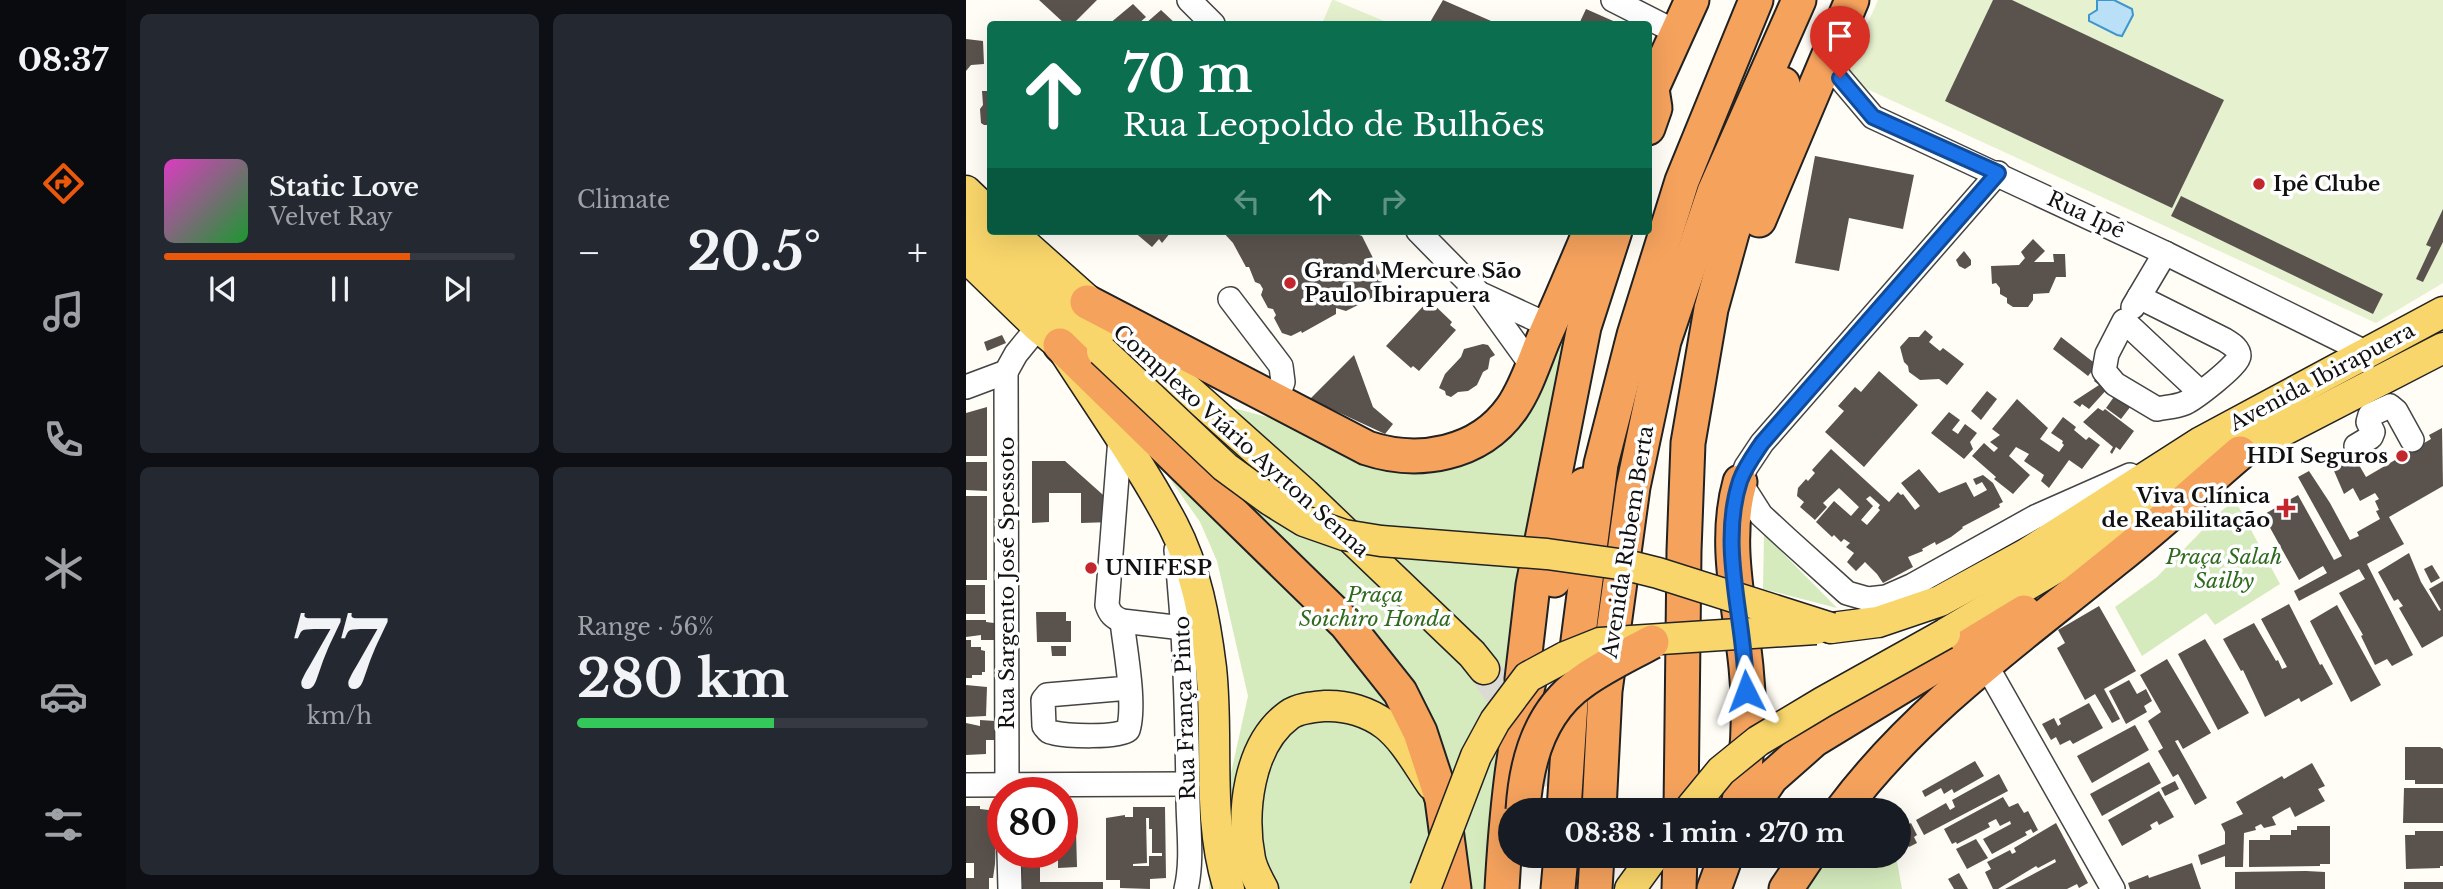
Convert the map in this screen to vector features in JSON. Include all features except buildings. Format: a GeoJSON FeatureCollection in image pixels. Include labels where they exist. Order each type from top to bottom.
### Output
{"type":"FeatureCollection","features":[{"type":"Feature","properties":{"kind":"highway"},"geometry":{"type":"LineString","coordinates":[[1652,89],[1692,0]]}},
{"type":"Feature","properties":{"kind":"highway","name":"Avenida Rubem Berta"},"geometry":{"type":"LineString","coordinates":[[1565,798],[1572,687],[1601,464],[1634,335],[1682,181],[1756,0]]}},
{"type":"Feature","properties":{"kind":"highway","name":"Avenida Rubem Berta"},"geometry":{"type":"LineString","coordinates":[[1600,798],[1605,691],[1633,487],[1664,341],[1714,192],[1799,0]]}},
{"type":"Feature","properties":{"kind":"highway"},"geometry":{"type":"LineString","coordinates":[[1684,531],[1699,507],[1701,462],[1720,343],[1742,268],[1761,213],[1852,0]]}},
{"type":"Feature","properties":{"kind":"highway"},"geometry":{"type":"LineString","coordinates":[[1681,798],[1684,531],[1688,443],[1709,322],[1732,233],[1786,73],[1787,58],[1780,44]]}},
{"type":"Feature","properties":{"kind":"highway"},"geometry":{"type":"LineString","coordinates":[[1652,99],[1655,108],[1652,117]]}},
{"type":"Feature","properties":{"kind":"highway"},"geometry":{"type":"LineString","coordinates":[[1087,302],[1367,448],[1384,453],[1422,457],[1447,453],[1488,433],[1512,408],[1588,235]]}},
{"type":"Feature","properties":{"kind":"highway"},"geometry":{"type":"LineString","coordinates":[[1525,695],[1522,679],[1535,572],[1584,327],[1614,235]]}},
{"type":"Feature","properties":{"kind":"highway"},"geometry":{"type":"LineString","coordinates":[[1049,336],[1346,624],[1400,692],[1420,732],[1442,799],[1454,889]]}},
{"type":"Feature","properties":{"kind":"highway"},"geometry":{"type":"LineString","coordinates":[[1851,798],[1870,774],[1945,698],[2116,560],[2240,453]]}},
{"type":"Feature","properties":{"kind":"highway"},"geometry":{"type":"LineString","coordinates":[[1502,889],[1505,830],[1525,695],[1575,506],[1588,478],[1601,464]]}},
{"type":"Feature","properties":{"kind":"highway"},"geometry":{"type":"LineString","coordinates":[[1740,482],[1732,535],[1746,671],[1745,774],[1740,798]]}},
{"type":"Feature","properties":{"kind":"highway"},"geometry":{"type":"LineString","coordinates":[[1757,798],[1771,778],[1814,740],[2026,611],[2086,583]]}},
{"type":"Feature","properties":{"kind":"highway"},"geometry":{"type":"LineString","coordinates":[[1526,798],[1532,754],[1542,727],[1558,705],[1579,684],[1652,642]]}},
{"type":"Feature","properties":{"kind":"highway"},"geometry":{"type":"LineString","coordinates":[[1684,680],[1698,798]]}},
{"type":"Feature","properties":{"kind":"highway"},"geometry":{"type":"LineString","coordinates":[[1521,868],[1521,889]]}},
{"type":"Feature","properties":{"kind":"highway"},"geometry":{"type":"LineString","coordinates":[[1558,889],[1559,868]]}},
{"type":"Feature","properties":{"kind":"highway"},"geometry":{"type":"LineString","coordinates":[[1595,889],[1596,868]]}},
{"type":"Feature","properties":{"kind":"highway"},"geometry":{"type":"LineString","coordinates":[[1679,889],[1680,868]]}},
{"type":"Feature","properties":{"kind":"highway"},"geometry":{"type":"LineString","coordinates":[[1706,868],[1707,889]]}},
{"type":"Feature","properties":{"kind":"highway"},"geometry":{"type":"LineString","coordinates":[[1714,889],[1722,868]]}},
{"type":"Feature","properties":{"kind":"highway"},"geometry":{"type":"LineString","coordinates":[[1786,889],[1800,868]]}},
{"type":"Feature","properties":{"kind":"main road"},"geometry":{"type":"LineString","coordinates":[[966,191],[987,211]]}},
{"type":"Feature","properties":{"kind":"main road"},"geometry":{"type":"LineString","coordinates":[[966,222],[1225,467],[1304,521],[1344,535],[1381,541],[1547,554],[1626,565],[1830,628]]}},
{"type":"Feature","properties":{"kind":"main road","name":"Complexo Viário Ayrton Senna"},"geometry":{"type":"LineString","coordinates":[[1014,235],[1305,494],[1472,654],[1484,669]]}},
{"type":"Feature","properties":{"kind":"main road"},"geometry":{"type":"LineString","coordinates":[[966,257],[1049,336],[1120,438],[1174,526],[1201,605],[1209,657],[1217,833],[1229,889]]}},
{"type":"Feature","properties":{"kind":"main road","name":"Avenida Ibirapuera"},"geometry":{"type":"LineString","coordinates":[[1424,889],[1476,756],[1495,721],[1528,677],[1565,657],[1600,643],[1652,642],[1830,628],[1878,622],[1940,601],[2026,554],[2201,442],[2443,312]]}},
{"type":"Feature","properties":{"kind":"main road","name":"Avenida Ibirapuera"},"geometry":{"type":"LineString","coordinates":[[1698,798],[1736,756],[1758,741],[1945,634],[2240,453],[2375,397],[2443,348]]}},
{"type":"Feature","properties":{"kind":"main road"},"geometry":{"type":"LineString","coordinates":[[1263,889],[1250,862],[1247,806],[1261,752],[1272,731],[1291,713],[1313,707],[1338,706],[1365,713],[1387,726],[1405,745],[1442,799]]}},
{"type":"Feature","properties":{"kind":"main road"},"geometry":{"type":"LineString","coordinates":[[1630,889],[1645,868]]}},
{"type":"Feature","properties":{"kind":"street"},"geometry":{"type":"LineString","coordinates":[[1189,0],[1210,21]]}},
{"type":"Feature","properties":{"kind":"street"},"geometry":{"type":"LineString","coordinates":[[1613,0],[1678,33]]}},
{"type":"Feature","properties":{"kind":"street","name":"Rua Ipê"},"geometry":{"type":"LineString","coordinates":[[1827,56],[1840,78],[1873,117],[1998,173],[2365,352]]}},
{"type":"Feature","properties":{"kind":"street"},"geometry":{"type":"LineString","coordinates":[[1998,173],[1762,443],[1746,467],[1740,482],[1761,515],[1847,593],[1868,599],[1886,597],[1912,586],[2035,517],[2201,442]]}},
{"type":"Feature","properties":{"kind":"street"},"geometry":{"type":"LineString","coordinates":[[1422,235],[1480,294],[1532,366]]}},
{"type":"Feature","properties":{"kind":"street"},"geometry":{"type":"LineString","coordinates":[[2139,297],[2225,340],[2237,349],[2237,361],[2186,402],[2157,409],[2115,384],[2104,370],[2108,354],[2124,321],[2165,253]]}},
{"type":"Feature","properties":{"kind":"street"},"geometry":{"type":"LineString","coordinates":[[1480,294],[1549,326]]}},
{"type":"Feature","properties":{"kind":"street"},"geometry":{"type":"LineString","coordinates":[[1230,299],[1281,366],[1283,382],[1276,401]]}},
{"type":"Feature","properties":{"kind":"street"},"geometry":{"type":"LineString","coordinates":[[2124,321],[2200,392]]}},
{"type":"Feature","properties":{"kind":"street"},"geometry":{"type":"LineString","coordinates":[[966,387],[1006,372],[1016,354],[1049,336]]}},
{"type":"Feature","properties":{"kind":"street","name":"Rua Sargento José Spessoto"},"geometry":{"type":"LineString","coordinates":[[1006,372],[1007,777]]}},
{"type":"Feature","properties":{"kind":"street"},"geometry":{"type":"LineString","coordinates":[[2356,446],[2371,437],[2373,432],[2368,422],[2375,397],[2396,411],[2412,440]]}},
{"type":"Feature","properties":{"kind":"street"},"geometry":{"type":"LineString","coordinates":[[1120,438],[1107,605],[1114,618],[1122,621],[1183,628]]}},
{"type":"Feature","properties":{"kind":"street","name":"Rua França Pinto"},"geometry":{"type":"LineString","coordinates":[[1174,526],[1183,628],[1188,784],[1189,856],[1185,889]]}},
{"type":"Feature","properties":{"kind":"street"},"geometry":{"type":"LineString","coordinates":[[1122,621],[1129,688]]}},
{"type":"Feature","properties":{"kind":"street"},"geometry":{"type":"LineString","coordinates":[[1986,665],[2113,889]]}},
{"type":"Feature","properties":{"kind":"street"},"geometry":{"type":"LineString","coordinates":[[1078,787],[1188,784]]}},
{"type":"Feature","properties":{"kind":"street"},"geometry":{"type":"LineString","coordinates":[[966,785],[987,787]]}},
{"type":"Feature","properties":{"kind":"street"},"geometry":{"type":"LineString","coordinates":[[1009,868],[1010,889]]}},
{"type":"Feature","properties":{"kind":"green space"},"geometry":{"type":"Polygon","coordinates":[[[1334,0],[1384,21],[1323,21],[1334,0]]]}},
{"type":"Feature","properties":{"kind":"green space","name":"Ipê Clube"},"geometry":{"type":"Polygon","coordinates":[[[1878,0],[2443,0],[2443,283],[2376,323],[1858,85],[1848,67],[1878,0]]]}},
{"type":"Feature","properties":{"kind":"green space","name":"Praça Soichiro Honda"},"geometry":{"type":"Polygon","coordinates":[[[1581,265],[1538,473],[1504,690],[1486,889],[1209,889],[1211,864],[1248,696],[1217,561],[1200,522],[1168,476],[1197,423],[1222,405],[1290,423],[1391,466],[1490,449],[1581,265]]]}},
{"type":"Feature","properties":{"kind":"green space","name":"Praça Salah Sailby"},"geometry":{"type":"Polygon","coordinates":[[[2235,500],[2280,584],[2215,625],[2206,613],[2142,656],[2115,607],[2157,577],[2235,500]]]}},
{"type":"Feature","properties":{"kind":"green space"},"geometry":{"type":"Polygon","coordinates":[[[1764,534],[1837,608],[1763,589],[1764,534]]]}},
{"type":"Feature","properties":{"kind":"green space"},"geometry":{"type":"Polygon","coordinates":[[[1809,868],[1898,868],[1902,889],[1796,889],[1809,868]]]}},
{"type":"Feature","properties":{"kind":"water"},"geometry":{"type":"Polygon","coordinates":[[[2097,0],[2114,0],[2132,9],[2133,15],[2122,36],[2089,21],[2089,15],[2097,10],[2097,0]]]}},
{"type":"Feature","properties":{"kind":"tunnel"},"geometry":{"type":"LineString","coordinates":[[1484,669],[1521,723],[1561,798]]}},
{"type":"Feature","properties":{"kind":"place","name":"Ipê Clube"},"geometry":{"type":"Point","coordinates":[2259,184]}},
{"type":"Feature","properties":{"kind":"place","name":"Grand Mercure São Paulo Ibirapuera"},"geometry":{"type":"Point","coordinates":[1290,283]}},
{"type":"Feature","properties":{"kind":"place","name":"HDI Seguros"},"geometry":{"type":"Point","coordinates":[2402,456]}},
{"type":"Feature","properties":{"kind":"place","name":"Viva Clínica de Reabilitação"},"geometry":{"type":"Point","coordinates":[2286,508]}},
{"type":"Feature","properties":{"kind":"place","name":"UNIFESP"},"geometry":{"type":"Point","coordinates":[1091,568]}},
{"type":"Feature","properties":{"kind":"route"},"geometry":{"type":"LineString","coordinates":[[1746,691],[1732,535],[1736,498],[1746,467],[1762,443],[1998,173],[1873,117],[1840,78]]}}]}
